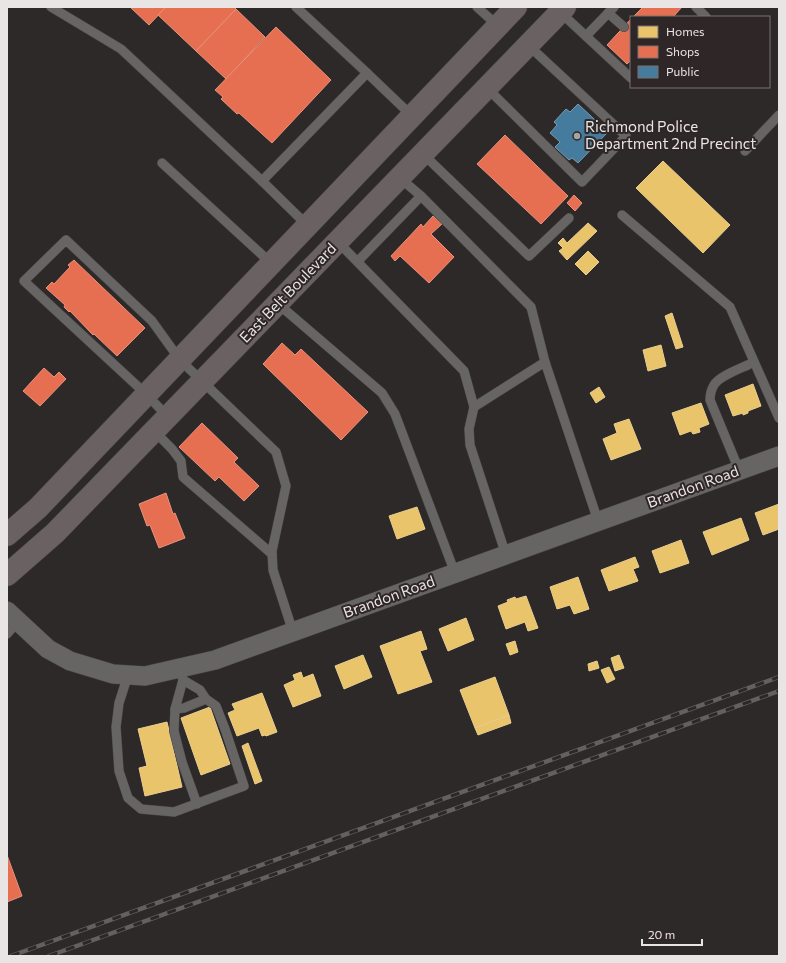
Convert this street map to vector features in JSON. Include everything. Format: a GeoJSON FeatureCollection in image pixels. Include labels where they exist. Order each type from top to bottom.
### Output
{"type":"FeatureCollection","features":[{"type":"Feature","properties":{"kind":"main road"},"geometry":{"type":"LineString","coordinates":[[7,535],[38,508],[147,395],[516,7]]}},
{"type":"Feature","properties":{"kind":"main road","name":"East Belt Boulevard"},"geometry":{"type":"LineString","coordinates":[[7,575],[55,533],[562,9]]}},
{"type":"Feature","properties":{"kind":"street","name":"Brandon Road"},"geometry":{"type":"LineString","coordinates":[[11,622],[48,649],[70,661],[113,674],[145,676],[181,674],[215,660],[779,456]]}},
{"type":"Feature","properties":{"kind":"lane"},"geometry":{"type":"LineString","coordinates":[[51,7],[121,49],[308,226]]}},
{"type":"Feature","properties":{"kind":"lane"},"geometry":{"type":"LineString","coordinates":[[296,7],[412,116]]}},
{"type":"Feature","properties":{"kind":"lane"},"geometry":{"type":"LineString","coordinates":[[477,7],[498,26]]}},
{"type":"Feature","properties":{"kind":"lane"},"geometry":{"type":"LineString","coordinates":[[696,7],[705,16]]}},
{"type":"Feature","properties":{"kind":"lane"},"geometry":{"type":"LineString","coordinates":[[562,9],[586,36],[630,77]]}},
{"type":"Feature","properties":{"kind":"lane"},"geometry":{"type":"LineString","coordinates":[[586,36],[611,10],[624,27]]}},
{"type":"Feature","properties":{"kind":"lane"},"geometry":{"type":"LineString","coordinates":[[486,88],[582,182],[626,136],[528,45]]}},
{"type":"Feature","properties":{"kind":"lane"},"geometry":{"type":"LineString","coordinates":[[262,181],[367,73]]}},
{"type":"Feature","properties":{"kind":"lane"},"geometry":{"type":"LineString","coordinates":[[745,151],[779,115]]}},
{"type":"Feature","properties":{"kind":"lane"},"geometry":{"type":"LineString","coordinates":[[423,154],[529,256],[569,218]]}},
{"type":"Feature","properties":{"kind":"lane"},"geometry":{"type":"LineString","coordinates":[[162,163],[272,264]]}},
{"type":"Feature","properties":{"kind":"lane"},"geometry":{"type":"LineString","coordinates":[[400,178],[421,196],[531,307],[544,362],[598,521]]}},
{"type":"Feature","properties":{"kind":"lane"},"geometry":{"type":"LineString","coordinates":[[358,261],[421,196]]}},
{"type":"Feature","properties":{"kind":"lane"},"geometry":{"type":"LineString","coordinates":[[622,215],[730,307],[779,418]]}},
{"type":"Feature","properties":{"kind":"lane"},"geometry":{"type":"LineString","coordinates":[[272,554],[183,477],[180,461],[172,449],[147,395],[24,281],[66,240],[152,321],[180,360],[276,452],[286,486],[272,554],[273,570],[293,632]]}},
{"type":"Feature","properties":{"kind":"lane"},"geometry":{"type":"LineString","coordinates":[[337,241],[464,371],[474,407],[469,429],[470,445],[506,554]]}},
{"type":"Feature","properties":{"kind":"lane"},"geometry":{"type":"LineString","coordinates":[[277,303],[382,392],[389,402],[395,414],[454,573]]}},
{"type":"Feature","properties":{"kind":"lane"},"geometry":{"type":"LineString","coordinates":[[474,407],[544,362]]}},
{"type":"Feature","properties":{"kind":"lane"},"geometry":{"type":"LineString","coordinates":[[738,470],[710,400],[711,393],[714,384],[723,377],[754,362]]}},
{"type":"Feature","properties":{"kind":"lane"},"geometry":{"type":"LineString","coordinates":[[128,675],[119,703],[116,727],[119,771],[128,798],[142,809],[174,812],[244,786],[226,729],[216,706],[206,699],[200,690],[181,674]]}},
{"type":"Feature","properties":{"kind":"lane"},"geometry":{"type":"LineString","coordinates":[[181,674],[175,709],[174,731],[182,762],[197,804]]}},
{"type":"Feature","properties":{"kind":"lane"},"geometry":{"type":"LineString","coordinates":[[175,709],[184,708],[206,699]]}},
{"type":"Feature","properties":{"kind":"building: Homes"},"geometry":{"type":"Polygon","coordinates":[[[663,161],[730,225],[703,253],[636,188],[663,161]]]}},
{"type":"Feature","properties":{"kind":"building: Homes"},"geometry":{"type":"Polygon","coordinates":[[[588,223],[597,231],[567,260],[559,251],[563,248],[558,243],[563,238],[567,243],[588,223]]]}},
{"type":"Feature","properties":{"kind":"building: Homes"},"geometry":{"type":"Polygon","coordinates":[[[588,251],[599,262],[586,275],[575,264],[588,251]]]}},
{"type":"Feature","properties":{"kind":"building: Homes"},"geometry":{"type":"Polygon","coordinates":[[[672,313],[683,347],[676,349],[665,316],[672,313]]]}},
{"type":"Feature","properties":{"kind":"building: Homes"},"geometry":{"type":"Polygon","coordinates":[[[661,345],[666,366],[648,371],[643,350],[661,345]]]}},
{"type":"Feature","properties":{"kind":"building: Homes"},"geometry":{"type":"Polygon","coordinates":[[[753,384],[761,406],[748,411],[748,413],[743,415],[743,413],[733,416],[725,395],[753,384]]]}},
{"type":"Feature","properties":{"kind":"building: Homes"},"geometry":{"type":"Polygon","coordinates":[[[599,387],[605,397],[596,403],[590,393],[599,387]]]}},
{"type":"Feature","properties":{"kind":"building: Homes"},"geometry":{"type":"Polygon","coordinates":[[[701,403],[709,424],[699,428],[700,432],[693,434],[691,431],[680,435],[672,413],[701,403]]]}},
{"type":"Feature","properties":{"kind":"building: Homes"},"geometry":{"type":"Polygon","coordinates":[[[629,419],[641,449],[611,460],[603,439],[617,433],[614,424],[629,419]]]}},
{"type":"Feature","properties":{"kind":"building: Homes"},"geometry":{"type":"Polygon","coordinates":[[[779,504],[779,529],[763,535],[755,513],[779,504]]]}},
{"type":"Feature","properties":{"kind":"building: Homes"},"geometry":{"type":"Polygon","coordinates":[[[417,507],[425,529],[397,539],[389,516],[417,507]]]}},
{"type":"Feature","properties":{"kind":"building: Homes"},"geometry":{"type":"Polygon","coordinates":[[[741,518],[749,540],[712,555],[703,532],[741,518]]]}},
{"type":"Feature","properties":{"kind":"building: Homes"},"geometry":{"type":"Polygon","coordinates":[[[681,540],[689,563],[660,573],[652,551],[681,540]]]}},
{"type":"Feature","properties":{"kind":"building: Homes"},"geometry":{"type":"Polygon","coordinates":[[[635,557],[639,567],[633,569],[638,581],[609,591],[601,570],[635,557]]]}},
{"type":"Feature","properties":{"kind":"building: Homes"},"geometry":{"type":"Polygon","coordinates":[[[578,577],[589,609],[574,614],[570,605],[557,609],[550,587],[578,577]]]}},
{"type":"Feature","properties":{"kind":"building: Homes"},"geometry":{"type":"Polygon","coordinates":[[[526,596],[538,628],[528,631],[525,622],[506,629],[498,606],[515,597],[516,599],[526,596]]]}},
{"type":"Feature","properties":{"kind":"building: Homes"},"geometry":{"type":"Polygon","coordinates":[[[466,618],[474,640],[448,651],[439,629],[466,618]]]}},
{"type":"Feature","properties":{"kind":"building: Homes"},"geometry":{"type":"Polygon","coordinates":[[[421,631],[427,649],[420,651],[432,682],[398,694],[380,646],[421,631]]]}},
{"type":"Feature","properties":{"kind":"building: Homes"},"geometry":{"type":"Polygon","coordinates":[[[515,641],[518,652],[510,655],[506,644],[515,641]]]}},
{"type":"Feature","properties":{"kind":"building: Homes"},"geometry":{"type":"Polygon","coordinates":[[[363,655],[372,677],[344,689],[335,666],[363,655]]]}},
{"type":"Feature","properties":{"kind":"building: Homes"},"geometry":{"type":"Polygon","coordinates":[[[619,655],[624,668],[615,671],[611,658],[619,655]]]}},
{"type":"Feature","properties":{"kind":"building: Homes"},"geometry":{"type":"Polygon","coordinates":[[[597,661],[599,668],[589,671],[588,664],[597,661]]]}},
{"type":"Feature","properties":{"kind":"building: Homes"},"geometry":{"type":"Polygon","coordinates":[[[609,667],[615,679],[607,683],[601,670],[609,667]]]}},
{"type":"Feature","properties":{"kind":"building: Homes"},"geometry":{"type":"Polygon","coordinates":[[[301,672],[303,678],[313,674],[321,696],[293,707],[284,685],[295,680],[293,675],[301,672]]]}},
{"type":"Feature","properties":{"kind":"building: Homes"},"geometry":{"type":"Polygon","coordinates":[[[495,677],[509,715],[475,728],[460,690],[495,677]]]}},
{"type":"Feature","properties":{"kind":"building: Homes"},"geometry":{"type":"Polygon","coordinates":[[[262,693],[277,732],[262,736],[259,728],[237,736],[228,713],[235,710],[232,704],[262,693]]]}},
{"type":"Feature","properties":{"kind":"building: Homes"},"geometry":{"type":"Polygon","coordinates":[[[210,707],[230,764],[201,775],[181,718],[210,707]]]}},
{"type":"Feature","properties":{"kind":"building: Homes"},"geometry":{"type":"Polygon","coordinates":[[[509,715],[511,723],[478,735],[475,728],[509,715]]]}},
{"type":"Feature","properties":{"kind":"building: Homes"},"geometry":{"type":"Polygon","coordinates":[[[167,722],[182,787],[145,796],[139,768],[147,766],[138,729],[167,722]]]}},
{"type":"Feature","properties":{"kind":"building: Homes"},"geometry":{"type":"Polygon","coordinates":[[[248,743],[262,781],[255,784],[242,746],[248,743]]]}},
{"type":"Feature","properties":{"kind":"building: Shops"},"geometry":{"type":"Polygon","coordinates":[[[130,7],[166,7],[149,25],[130,7]]]}},
{"type":"Feature","properties":{"kind":"building: Shops"},"geometry":{"type":"Polygon","coordinates":[[[166,7],[234,7],[236,9],[196,51],[158,15],[166,7]]]}},
{"type":"Feature","properties":{"kind":"building: Shops"},"geometry":{"type":"Polygon","coordinates":[[[643,7],[682,7],[674,16],[634,16],[643,7]]]}},
{"type":"Feature","properties":{"kind":"building: Shops"},"geometry":{"type":"Polygon","coordinates":[[[236,9],[265,37],[226,79],[196,51],[236,9]]]}},
{"type":"Feature","properties":{"kind":"building: Shops"},"geometry":{"type":"Polygon","coordinates":[[[630,20],[630,61],[627,64],[607,45],[630,20]]]}},
{"type":"Feature","properties":{"kind":"building: Shops"},"geometry":{"type":"Polygon","coordinates":[[[276,27],[331,80],[272,143],[239,113],[237,114],[221,99],[223,97],[215,90],[276,27]]]}},
{"type":"Feature","properties":{"kind":"building: Shops"},"geometry":{"type":"Polygon","coordinates":[[[505,135],[568,196],[541,224],[477,164],[505,135]]]}},
{"type":"Feature","properties":{"kind":"building: Shops"},"geometry":{"type":"Polygon","coordinates":[[[574,195],[582,203],[575,211],[567,203],[574,195]]]}},
{"type":"Feature","properties":{"kind":"building: Shops"},"geometry":{"type":"Polygon","coordinates":[[[433,216],[442,224],[431,234],[454,257],[429,283],[400,256],[395,261],[391,256],[421,224],[423,227],[433,216]]]}},
{"type":"Feature","properties":{"kind":"building: Shops"},"geometry":{"type":"Polygon","coordinates":[[[74,260],[145,328],[117,356],[94,334],[93,335],[70,311],[69,312],[64,307],[65,305],[46,288],[52,282],[54,284],[70,267],[68,265],[74,260]]]}},
{"type":"Feature","properties":{"kind":"building: Shops"},"geometry":{"type":"Polygon","coordinates":[[[282,343],[295,355],[301,349],[368,412],[341,440],[263,364],[282,343]]]}},
{"type":"Feature","properties":{"kind":"building: Shops"},"geometry":{"type":"Polygon","coordinates":[[[44,368],[54,377],[59,372],[66,379],[40,406],[23,391],[44,368]]]}},
{"type":"Feature","properties":{"kind":"building: Shops"},"geometry":{"type":"Polygon","coordinates":[[[202,423],[238,458],[234,462],[259,486],[244,501],[219,477],[215,481],[179,447],[202,423]]]}},
{"type":"Feature","properties":{"kind":"building: Shops"},"geometry":{"type":"Polygon","coordinates":[[[166,493],[173,514],[175,513],[185,538],[159,548],[150,525],[147,526],[139,504],[166,493]]]}},
{"type":"Feature","properties":{"kind":"building: Shops"},"geometry":{"type":"Polygon","coordinates":[[[7,855],[22,896],[7,902],[7,855]]]}},
{"type":"Feature","properties":{"kind":"building: Public"},"geometry":{"type":"Polygon","coordinates":[[[578,104],[608,132],[578,163],[572,158],[569,160],[555,147],[560,142],[550,133],[557,125],[554,122],[566,109],[570,112],[578,104]]]}},
{"type":"Feature","properties":{"kind":"railway"},"geometry":{"type":"LineString","coordinates":[[11,956],[779,677]]}},
{"type":"Feature","properties":{"kind":"railway"},"geometry":{"type":"LineString","coordinates":[[49,956],[779,691]]}},
{"type":"Feature","properties":{"kind":"place","name":"Richmond Police Department 2nd Precinct"},"geometry":{"type":"Point","coordinates":[577,136]}}]}
